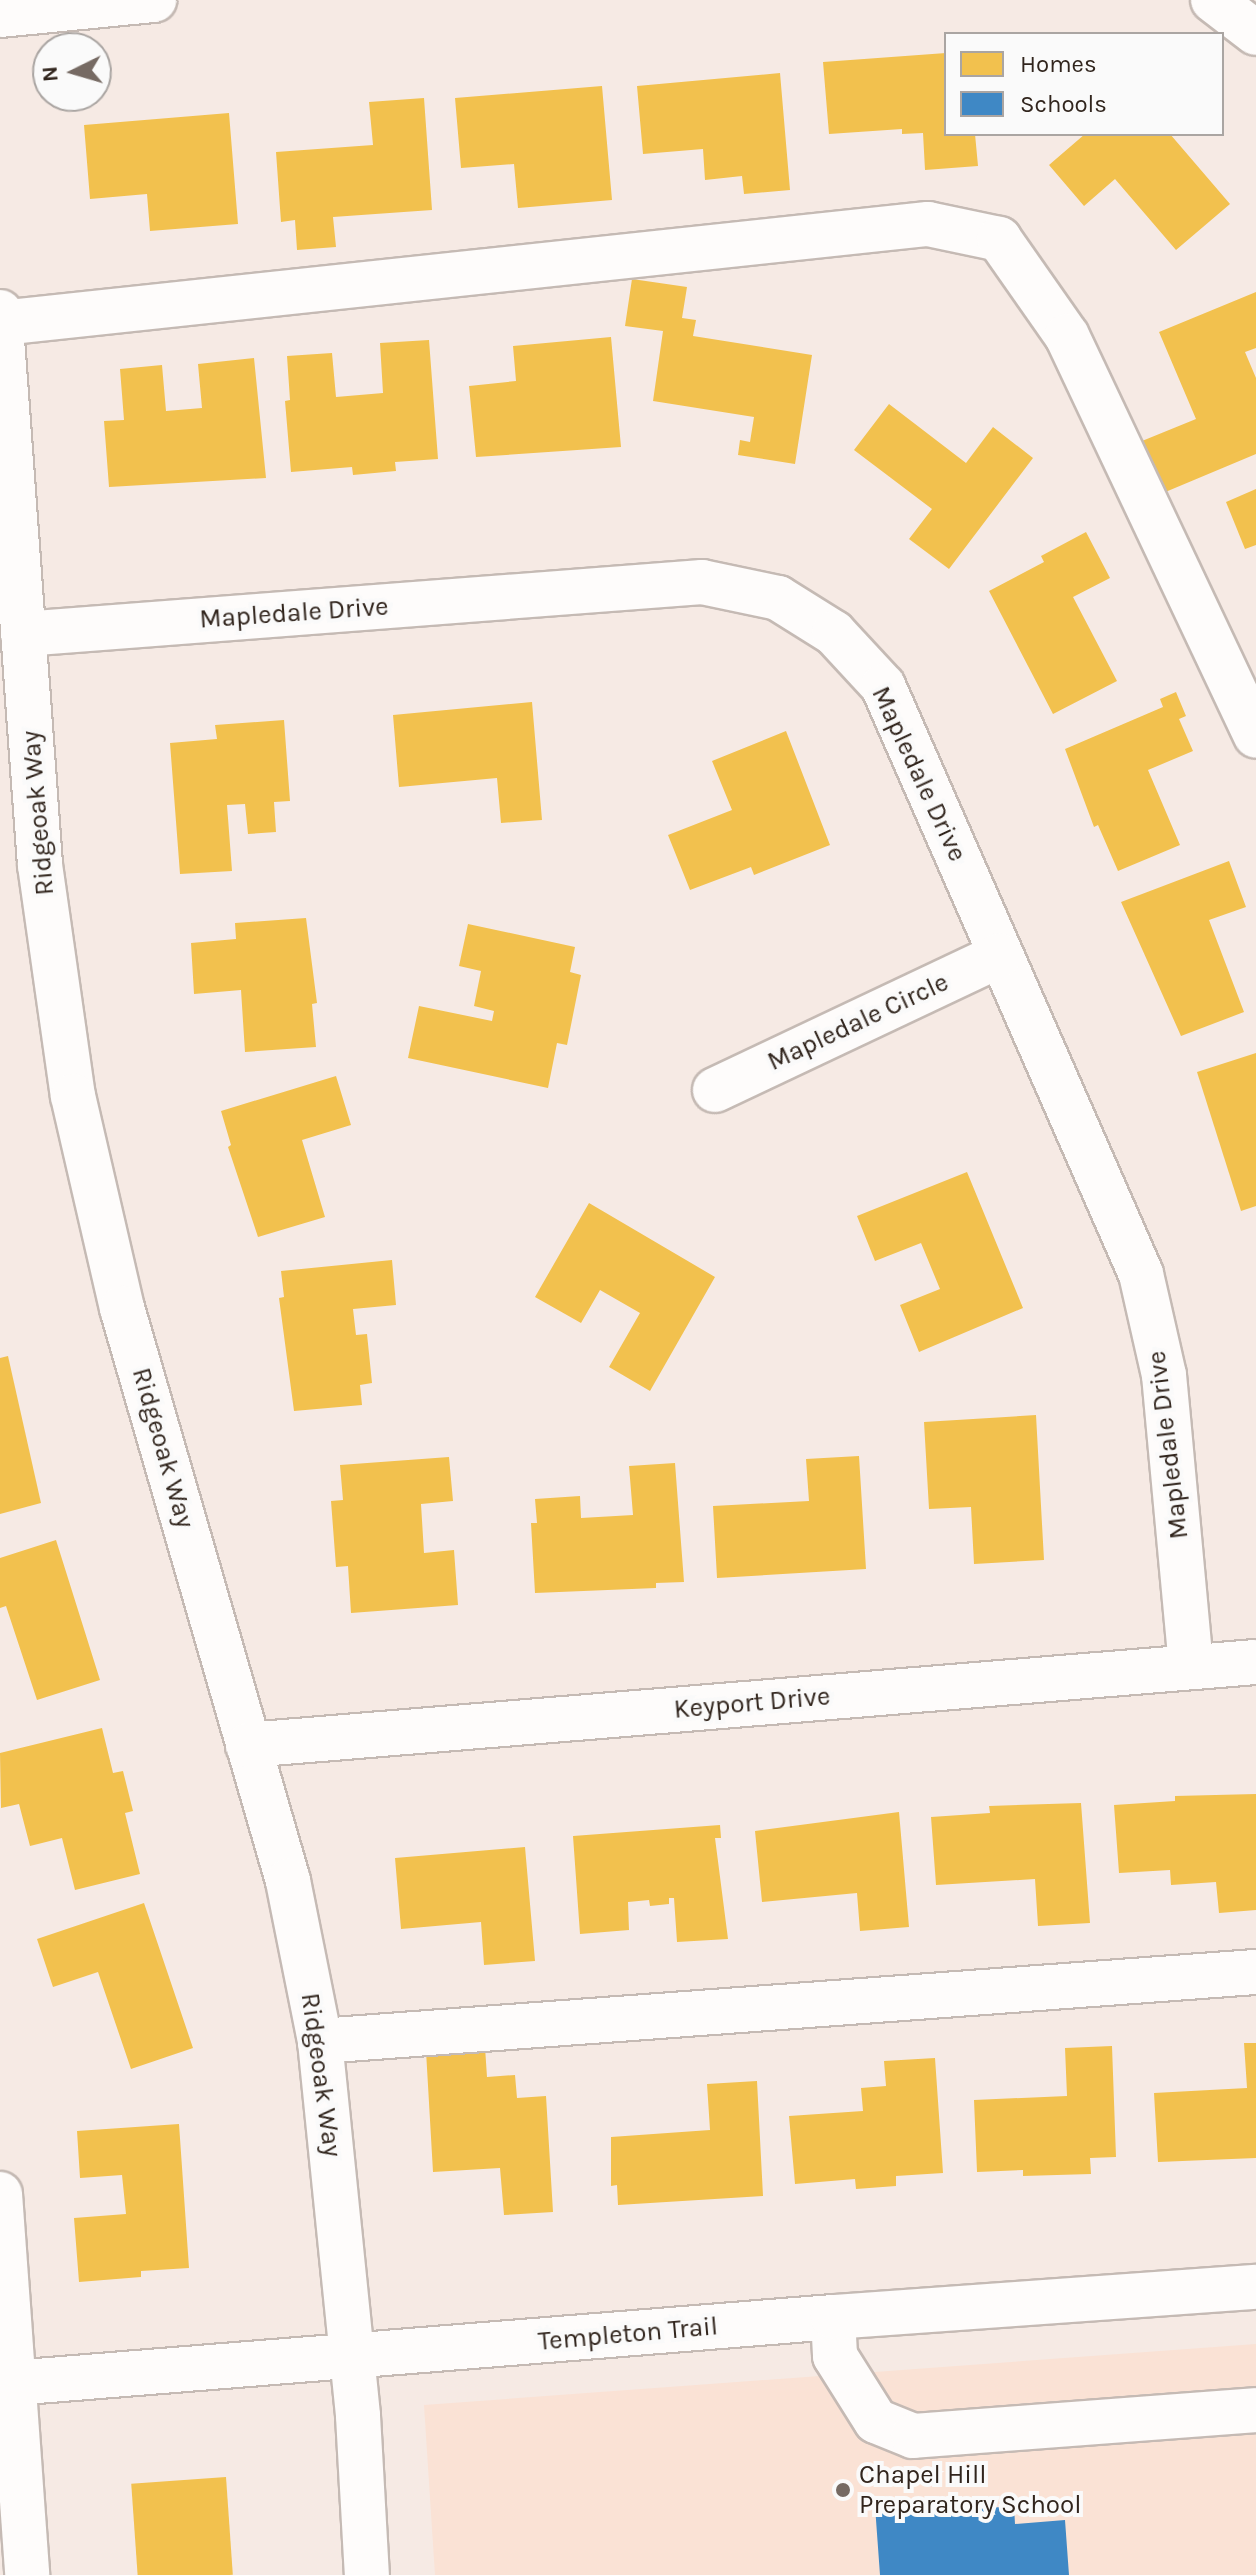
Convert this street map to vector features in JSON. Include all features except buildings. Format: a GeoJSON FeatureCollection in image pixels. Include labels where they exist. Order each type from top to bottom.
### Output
{"type":"FeatureCollection","features":[{"type":"Feature","properties":{"kind":"street"},"geometry":{"type":"LineString","coordinates":[[0,15],[154,0]]}},
{"type":"Feature","properties":{"kind":"street"},"geometry":{"type":"LineString","coordinates":[[1213,0],[1256,33]]}},
{"type":"Feature","properties":{"kind":"street"},"geometry":{"type":"LineString","coordinates":[[1,323],[928,224],[999,239],[1067,336],[1256,736]]}},
{"type":"Feature","properties":{"kind":"street","name":"Ridgeoak Way"},"geometry":{"type":"LineString","coordinates":[[0,312],[40,865],[73,1096],[122,1308],[288,1881],[320,2041],[352,2357],[367,2575]]}},
{"type":"Feature","properties":{"kind":"street","name":"Mapledale Drive"},"geometry":{"type":"LineString","coordinates":[[23,634],[702,582],[778,598],[834,633],[883,686],[1141,1274],[1164,1375],[1191,1667]]}},
{"type":"Feature","properties":{"kind":"street","name":"Mapledale Circle"},"geometry":{"type":"LineString","coordinates":[[715,1090],[1000,955]]}},
{"type":"Feature","properties":{"kind":"street","name":"Keyport Drive"},"geometry":{"type":"LineString","coordinates":[[248,1745],[1256,1662]]}},
{"type":"Feature","properties":{"kind":"street"},"geometry":{"type":"LineString","coordinates":[[320,2041],[1256,1972]]}},
{"type":"Feature","properties":{"kind":"street"},"geometry":{"type":"LineString","coordinates":[[0,2194],[7,2384],[27,2575]]}},
{"type":"Feature","properties":{"kind":"street","name":"Templeton Trail"},"geometry":{"type":"LineString","coordinates":[[7,2384],[833,2317],[1256,2287]]}},
{"type":"Feature","properties":{"kind":"street"},"geometry":{"type":"LineString","coordinates":[[833,2317],[835,2356],[876,2421],[913,2436],[1256,2410]]}},
{"type":"Feature","properties":{"kind":"shaded area","name":"Chapel Hill Preparatory School"},"geometry":{"type":"Polygon","coordinates":[[[1256,2344],[1256,2575],[435,2575],[424,2405],[1256,2344]]]}},
{"type":"Feature","properties":{"kind":"place","name":"Chapel Hill Preparatory School"},"geometry":{"type":"Point","coordinates":[843,2490]}}]}
